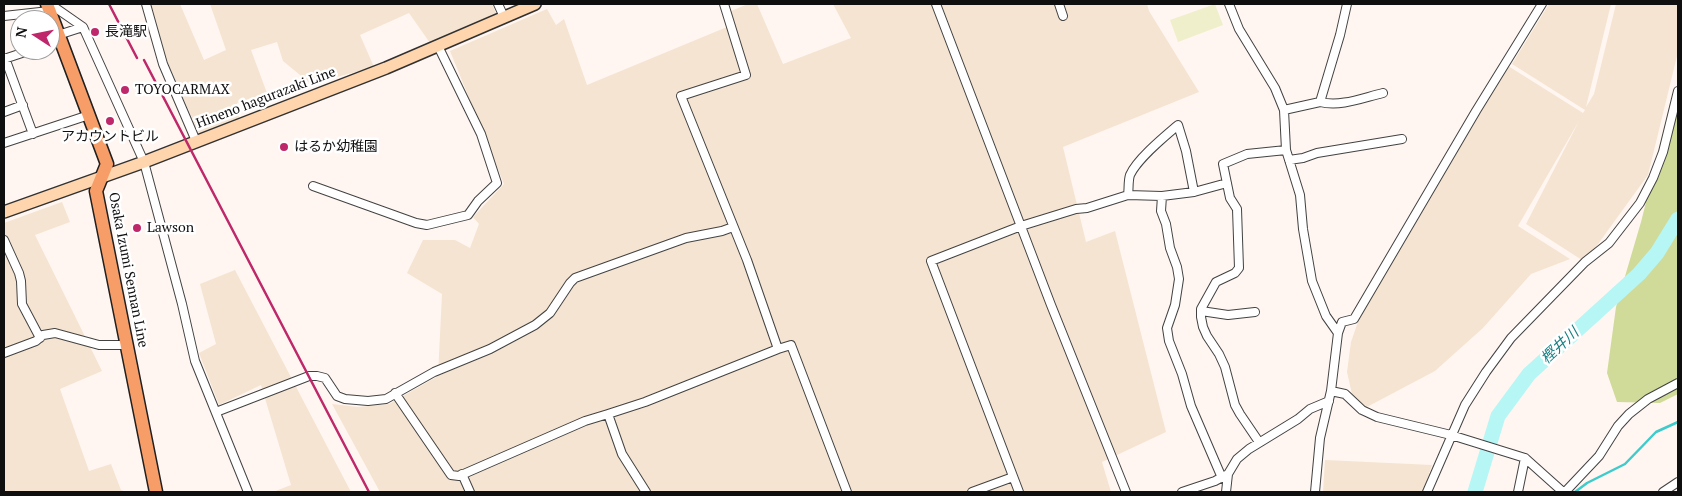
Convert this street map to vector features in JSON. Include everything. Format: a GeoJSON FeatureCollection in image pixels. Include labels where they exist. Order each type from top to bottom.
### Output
{"type":"FeatureCollection","features":[{"type":"Feature","properties":{"kind":"main road","name":"Hineno hagurazaki Line"},"geometry":{"type":"LineString","coordinates":[[4,212],[144,162],[386,68],[535,4]]}},
{"type":"Feature","properties":{"kind":"main road","name":"Osaka Izumi Sennan Line"},"geometry":{"type":"LineString","coordinates":[[60,46],[107,164],[96,191],[156,492]]}},
{"type":"Feature","properties":{"kind":"street"},"geometry":{"type":"LineString","coordinates":[[146,4],[163,64],[196,141]]}},
{"type":"Feature","properties":{"kind":"street"},"geometry":{"type":"LineString","coordinates":[[498,4],[504,17]]}},
{"type":"Feature","properties":{"kind":"street"},"geometry":{"type":"LineString","coordinates":[[724,4],[746,75],[682,96],[747,260],[778,349]]}},
{"type":"Feature","properties":{"kind":"street"},"geometry":{"type":"LineString","coordinates":[[936,4],[1126,492]]}},
{"type":"Feature","properties":{"kind":"street"},"geometry":{"type":"LineString","coordinates":[[1059,4],[1063,16]]}},
{"type":"Feature","properties":{"kind":"street"},"geometry":{"type":"LineString","coordinates":[[1228,4],[1239,30],[1275,88],[1284,110],[1286,150],[1300,195],[1303,229],[1312,281],[1326,316],[1338,333]]}},
{"type":"Feature","properties":{"kind":"street"},"geometry":{"type":"LineString","coordinates":[[1320,102],[1347,4]]}},
{"type":"Feature","properties":{"kind":"street"},"geometry":{"type":"LineString","coordinates":[[1315,492],[1320,438],[1332,391],[1338,333],[1342,322],[1354,319],[1476,111],[1542,4]]}},
{"type":"Feature","properties":{"kind":"street"},"geometry":{"type":"LineString","coordinates":[[4,16],[49,6],[83,27],[144,162],[182,304],[195,361],[248,492]]}},
{"type":"Feature","properties":{"kind":"street"},"geometry":{"type":"LineString","coordinates":[[60,38],[83,27]]}},
{"type":"Feature","properties":{"kind":"street"},"geometry":{"type":"LineString","coordinates":[[313,186],[416,223],[427,225],[468,215],[478,200],[498,183],[482,134],[438,46]]}},
{"type":"Feature","properties":{"kind":"street"},"geometry":{"type":"LineString","coordinates":[[4,59],[33,134]]}},
{"type":"Feature","properties":{"kind":"street"},"geometry":{"type":"LineString","coordinates":[[1427,492],[1465,405],[1511,338],[1585,262],[1608,243],[1640,203],[1653,178],[1663,152],[1678,91]]}},
{"type":"Feature","properties":{"kind":"street"},"geometry":{"type":"LineString","coordinates":[[1284,110],[1320,102],[1357,101],[1383,93]]}},
{"type":"Feature","properties":{"kind":"street"},"geometry":{"type":"LineString","coordinates":[[4,112],[22,105]]}},
{"type":"Feature","properties":{"kind":"street"},"geometry":{"type":"LineString","coordinates":[[4,143],[89,115]]}},
{"type":"Feature","properties":{"kind":"street"},"geometry":{"type":"LineString","coordinates":[[1128,195],[1130,176],[1134,168],[1147,153],[1178,125],[1186,151],[1194,192]]}},
{"type":"Feature","properties":{"kind":"street"},"geometry":{"type":"LineString","coordinates":[[1289,160],[1317,153],[1402,138]]}},
{"type":"Feature","properties":{"kind":"street"},"geometry":{"type":"LineString","coordinates":[[1260,442],[1235,405],[1225,367],[1203,327],[1201,309],[1216,282],[1235,273],[1239,268],[1237,208],[1230,198],[1222,164],[1247,154],[1286,150]]}},
{"type":"Feature","properties":{"kind":"street"},"geometry":{"type":"LineString","coordinates":[[1019,492],[931,261],[1021,226],[1128,195],[1162,196],[1194,192],[1226,183]]}},
{"type":"Feature","properties":{"kind":"street"},"geometry":{"type":"LineString","coordinates":[[1162,196],[1161,211],[1166,224],[1170,248],[1179,279],[1175,305],[1167,328],[1169,341],[1182,374],[1191,406],[1225,476],[1226,492]]}},
{"type":"Feature","properties":{"kind":"street"},"geometry":{"type":"LineString","coordinates":[[216,412],[309,376],[325,378],[337,396],[345,399],[368,401],[386,399],[434,372],[490,349],[535,325],[550,313],[570,283],[576,278],[686,238],[733,227]]}},
{"type":"Feature","properties":{"kind":"street"},"geometry":{"type":"LineString","coordinates":[[4,240],[19,273],[22,304],[40,338]]}},
{"type":"Feature","properties":{"kind":"street"},"geometry":{"type":"LineString","coordinates":[[1201,311],[1228,315],[1255,312]]}},
{"type":"Feature","properties":{"kind":"street"},"geometry":{"type":"LineString","coordinates":[[4,353],[43,335],[55,333],[99,345],[127,344]]}},
{"type":"Feature","properties":{"kind":"street"},"geometry":{"type":"LineString","coordinates":[[395,393],[451,475],[462,474],[585,421],[645,402],[791,345],[847,492]]}},
{"type":"Feature","properties":{"kind":"street"},"geometry":{"type":"LineString","coordinates":[[1332,391],[1345,394],[1362,410],[1377,417],[1451,435],[1525,458],[1564,492],[1599,456],[1628,414],[1648,399],[1678,383]]}},
{"type":"Feature","properties":{"kind":"street"},"geometry":{"type":"LineString","coordinates":[[1182,492],[1225,476],[1237,459],[1260,442],[1298,419],[1310,408],[1329,401]]}},
{"type":"Feature","properties":{"kind":"street"},"geometry":{"type":"LineString","coordinates":[[608,414],[622,454],[646,492]]}},
{"type":"Feature","properties":{"kind":"street"},"geometry":{"type":"LineString","coordinates":[[1518,492],[1525,458]]}},
{"type":"Feature","properties":{"kind":"street"},"geometry":{"type":"LineString","coordinates":[[462,474],[470,492]]}},
{"type":"Feature","properties":{"kind":"street"},"geometry":{"type":"LineString","coordinates":[[972,492],[1013,477]]}},
{"type":"Feature","properties":{"kind":"street"},"geometry":{"type":"LineString","coordinates":[[1663,492],[1678,482]]}},
{"type":"Feature","properties":{"kind":"shaded area"},"geometry":{"type":"Polygon","coordinates":[[[151,4],[180,4],[204,60],[226,50],[210,4],[492,4],[497,15],[430,43],[409,13],[360,35],[374,67],[311,84],[283,61],[277,42],[251,50],[267,93],[237,103],[239,118],[199,134],[167,61],[151,4]]]}},
{"type":"Feature","properties":{"kind":"shaded area"},"geometry":{"type":"Polygon","coordinates":[[[748,4],[757,4],[783,64],[851,38],[833,4],[1147,4],[1149,11],[1199,92],[1063,147],[1086,242],[1115,231],[1166,432],[1102,462],[1111,492],[380,492],[332,404],[358,407],[389,404],[438,376],[442,294],[407,273],[423,240],[455,240],[470,248],[479,224],[473,217],[504,184],[450,51],[547,9],[556,25],[564,19],[587,85],[727,27],[731,11],[748,4]]]}},
{"type":"Feature","properties":{"kind":"shaded area"},"geometry":{"type":"Polygon","coordinates":[[[1549,4],[1611,4],[1586,107],[1594,94],[1616,4],[1678,4],[1678,52],[1648,175],[1585,262],[1526,224],[1579,121],[1518,226],[1570,259],[1531,274],[1483,328],[1435,371],[1365,408],[1352,394],[1347,372],[1351,342],[1359,319],[1505,64],[1583,113],[1585,110],[1512,64],[1549,4]]]}},
{"type":"Feature","properties":{"kind":"shaded area"},"geometry":{"type":"Polygon","coordinates":[[[62,202],[70,222],[35,235],[102,371],[60,389],[89,471],[111,464],[121,490],[126,492],[4,492],[4,223],[62,202]]]}},
{"type":"Feature","properties":{"kind":"shaded area"},"geometry":{"type":"Polygon","coordinates":[[[235,270],[351,492],[273,492],[291,485],[261,385],[219,405],[199,353],[216,344],[200,284],[235,270]]]}},
{"type":"Feature","properties":{"kind":"shaded area"},"geometry":{"type":"Polygon","coordinates":[[[1325,460],[1432,465],[1423,492],[1323,492],[1325,460]]]}},
{"type":"Feature","properties":{"kind":"green space"},"geometry":{"type":"Polygon","coordinates":[[[1215,4],[1223,25],[1178,42],[1170,20],[1215,4]]]}},
{"type":"Feature","properties":{"kind":"green space"},"geometry":{"type":"Polygon","coordinates":[[[1678,93],[1678,394],[1660,403],[1617,402],[1607,373],[1616,307],[1641,222],[1660,147],[1678,93]]]}},
{"type":"Feature","properties":{"kind":"waterway","name":"樫井川"},"geometry":{"type":"LineString","coordinates":[[1475,492],[1498,416],[1529,374],[1639,274],[1657,253],[1678,219]]}},
{"type":"Feature","properties":{"kind":"waterway"},"geometry":{"type":"LineString","coordinates":[[1575,492],[1587,483],[1625,464],[1656,432],[1678,422]]}},
{"type":"Feature","properties":{"kind":"railway"},"geometry":{"type":"LineString","coordinates":[[109,4],[137,58]]}},
{"type":"Feature","properties":{"kind":"railway"},"geometry":{"type":"LineString","coordinates":[[144,60],[369,492]]}},
{"type":"Feature","properties":{"kind":"place","name":"長滝駅"},"geometry":{"type":"Point","coordinates":[95,32]}},
{"type":"Feature","properties":{"kind":"place","name":"TOYOCARMAX"},"geometry":{"type":"Point","coordinates":[125,90]}},
{"type":"Feature","properties":{"kind":"place","name":"アカウントビル"},"geometry":{"type":"Point","coordinates":[110,121]}},
{"type":"Feature","properties":{"kind":"place","name":"はるか幼稚園"},"geometry":{"type":"Point","coordinates":[284,147]}},
{"type":"Feature","properties":{"kind":"place","name":"Lawson"},"geometry":{"type":"Point","coordinates":[137,228]}}]}
